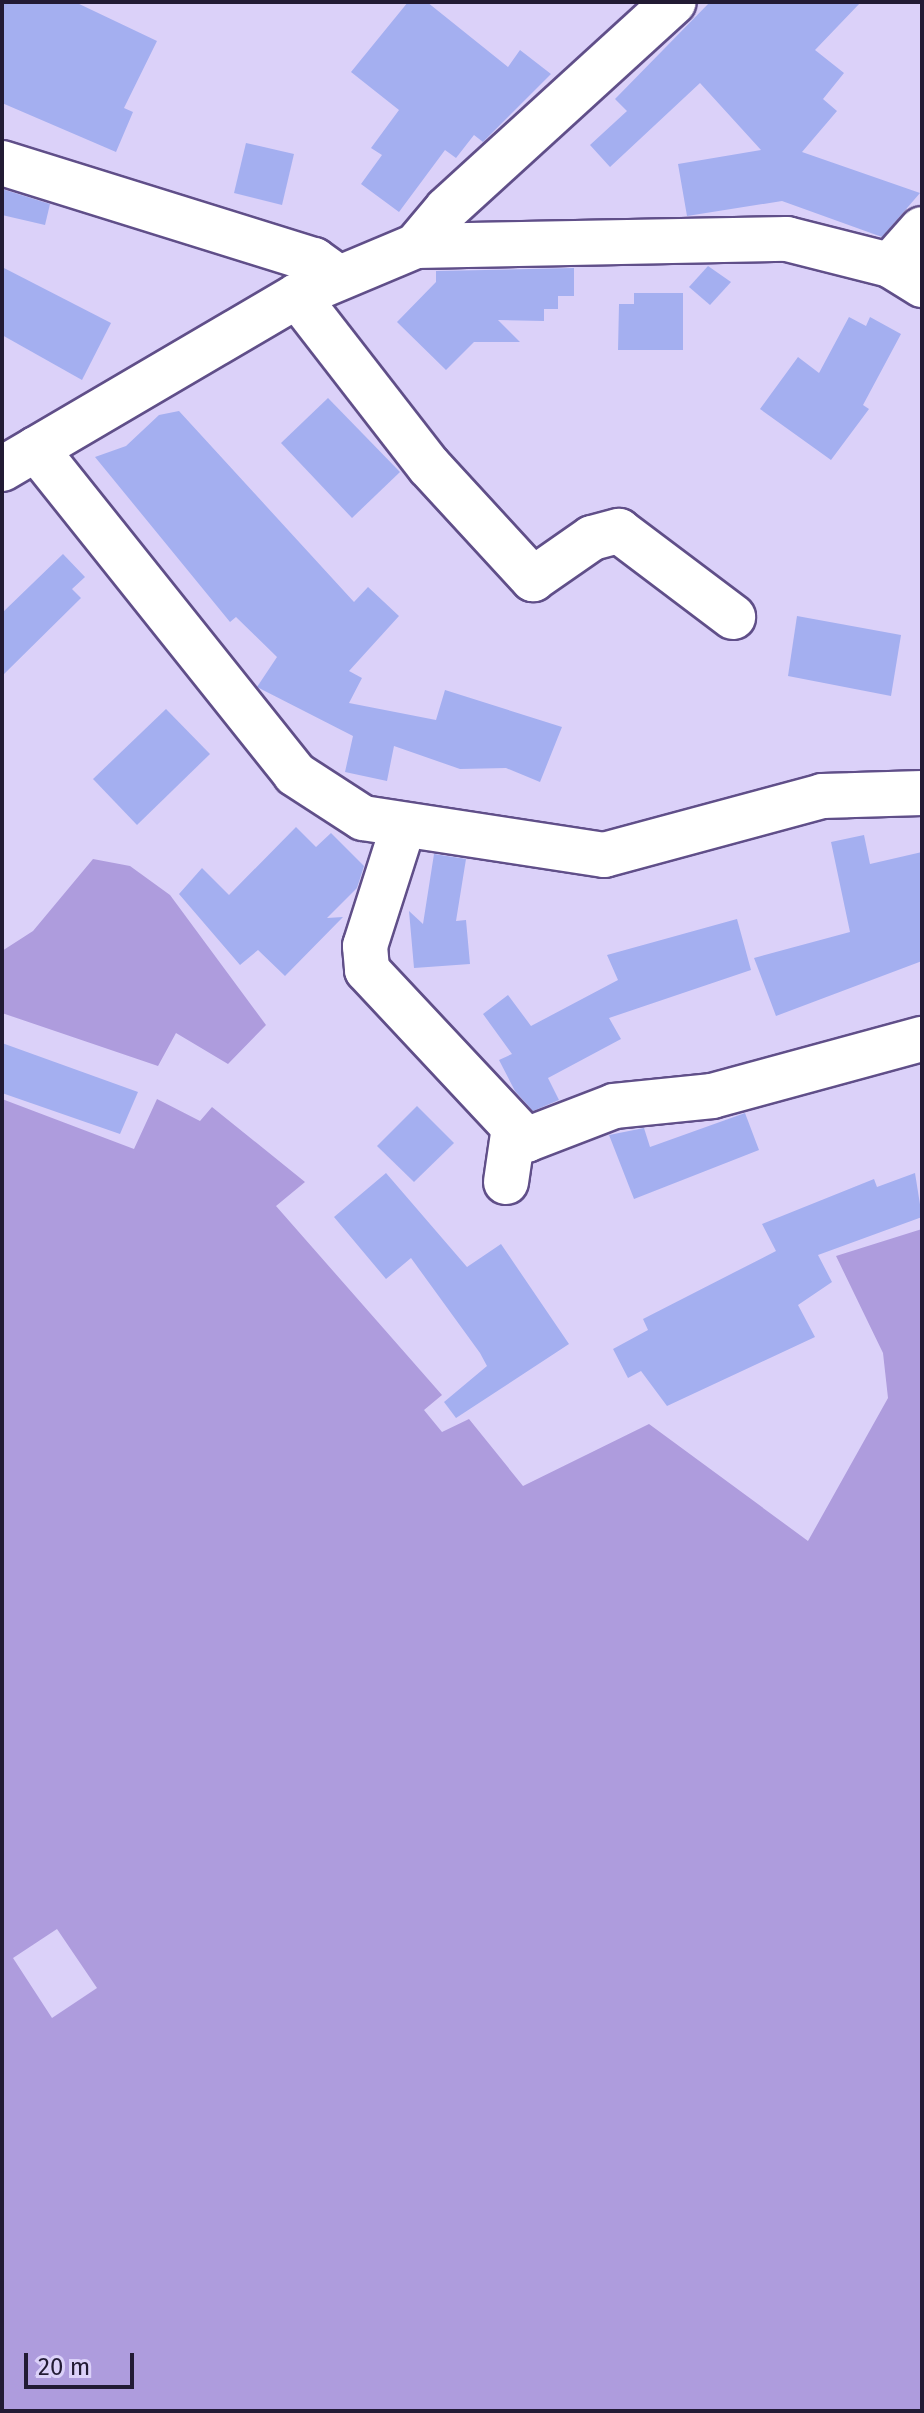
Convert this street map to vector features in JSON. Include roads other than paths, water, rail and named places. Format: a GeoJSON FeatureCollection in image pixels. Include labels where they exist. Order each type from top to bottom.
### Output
{"type":"FeatureCollection","features":[{"type":"Feature","properties":{"kind":"street"},"geometry":{"type":"LineString","coordinates":[[416,246],[447,209],[674,2]]}},
{"type":"Feature","properties":{"kind":"street"},"geometry":{"type":"LineString","coordinates":[[2,163],[314,260],[336,276]]}},
{"type":"Feature","properties":{"kind":"street"},"geometry":{"type":"LineString","coordinates":[[922,229],[906,275],[787,239],[416,246],[336,276],[297,296],[19,459],[295,774],[363,818],[403,827],[613,855],[822,796],[922,793]]}},
{"type":"Feature","properties":{"kind":"street"},"geometry":{"type":"LineString","coordinates":[[297,296],[429,466],[533,579],[592,538],[619,531],[733,617]]}},
{"type":"Feature","properties":{"kind":"street"},"geometry":{"type":"LineString","coordinates":[[403,827],[365,946],[367,970],[513,1134],[537,1141],[614,1106],[712,1096],[922,1039]]}},
{"type":"Feature","properties":{"kind":"street"},"geometry":{"type":"LineString","coordinates":[[506,1182],[513,1134]]}}]}
